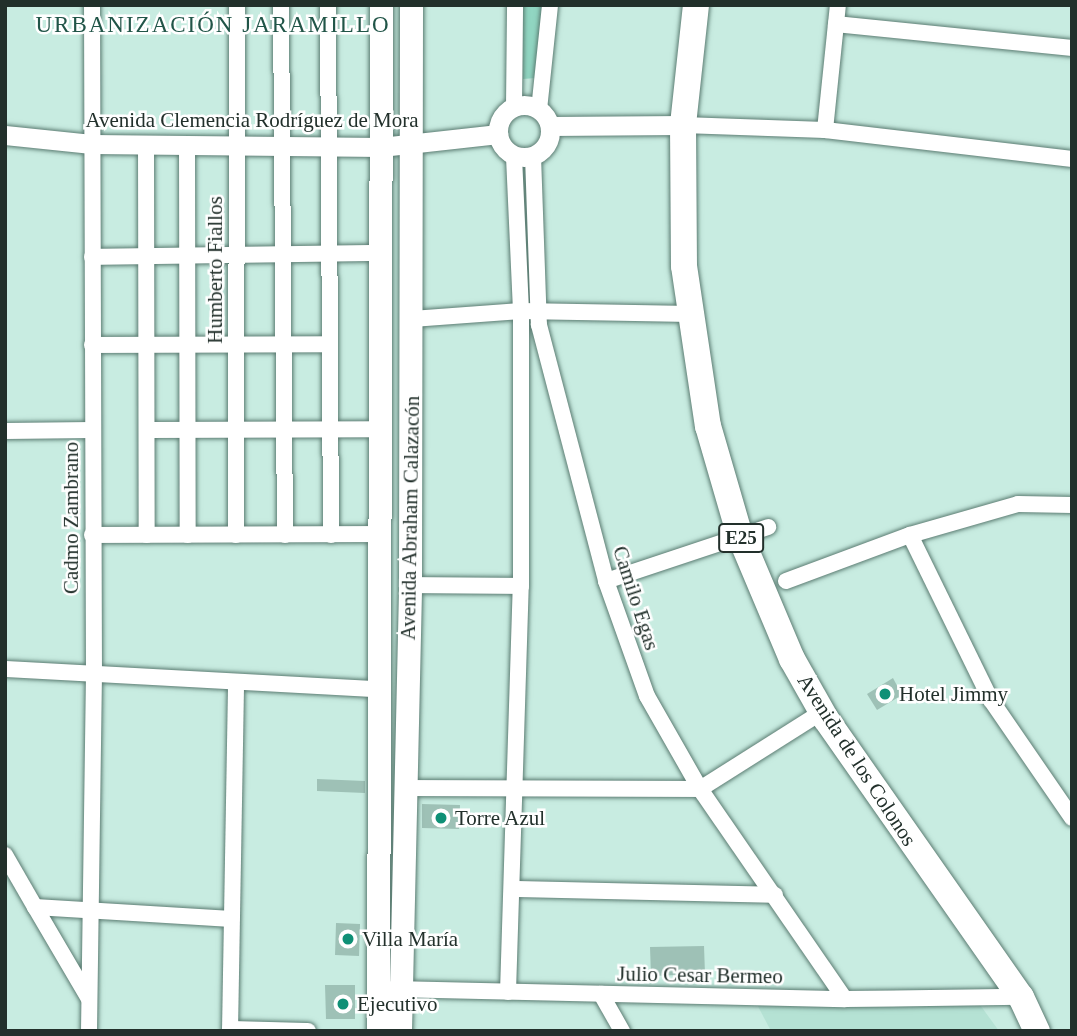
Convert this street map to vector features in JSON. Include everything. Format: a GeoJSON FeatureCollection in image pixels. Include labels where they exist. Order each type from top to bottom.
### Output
{"type":"FeatureCollection","features":[{"type":"Feature","properties":{"kind":"highway","name":"Avenida de los Colonos"},"geometry":{"type":"LineString","coordinates":[[696,5],[683,125],[684,266],[708,426],[740,536],[792,659],[822,712],[1021,997],[1054,1031]]}},
{"type":"Feature","properties":{"kind":"highway","name":"Avenida de los Colonos"},"geometry":{"type":"LineString","coordinates":[[1021,997],[1037,1031]]}},
{"type":"Feature","properties":{"kind":"main road","name":"Avenida Abraham Calazacón"},"geometry":{"type":"LineString","coordinates":[[378,1031],[381,5]]}},
{"type":"Feature","properties":{"kind":"main road","name":"Avenida Abraham Calazacón"},"geometry":{"type":"LineString","coordinates":[[400,1031],[410,585],[411,5]]}},
{"type":"Feature","properties":{"kind":"street","name":"Cadmo Zambrano"},"geometry":{"type":"LineString","coordinates":[[89,1031],[94,677],[92,5]]}},
{"type":"Feature","properties":{"kind":"street","name":"Humberto Fiallos"},"geometry":{"type":"LineString","coordinates":[[236,535],[237,5]]}},
{"type":"Feature","properties":{"kind":"street"},"geometry":{"type":"LineString","coordinates":[[281,5],[285,535]]}},
{"type":"Feature","properties":{"kind":"street"},"geometry":{"type":"LineString","coordinates":[[328,5],[326,254],[331,535]]}},
{"type":"Feature","properties":{"kind":"street"},"geometry":{"type":"LineString","coordinates":[[515,5],[514,106],[501,117],[498,134],[503,147],[524,156],[545,147],[550,5]]}},
{"type":"Feature","properties":{"kind":"street"},"geometry":{"type":"LineString","coordinates":[[825,130],[838,5]]}},
{"type":"Feature","properties":{"kind":"street"},"geometry":{"type":"LineString","coordinates":[[836,24],[1072,48]]}},
{"type":"Feature","properties":{"kind":"street"},"geometry":{"type":"LineString","coordinates":[[514,106],[545,118],[825,130],[1071,154]]}},
{"type":"Feature","properties":{"kind":"street","name":"Avenida Clemencia Rodríguez de Mora"},"geometry":{"type":"LineString","coordinates":[[5,135],[92,144],[381,147],[412,146],[498,134]]}},
{"type":"Feature","properties":{"kind":"street"},"geometry":{"type":"LineString","coordinates":[[146,145],[149,256],[146,345],[147,535]]}},
{"type":"Feature","properties":{"kind":"street"},"geometry":{"type":"LineString","coordinates":[[187,145],[188,535]]}},
{"type":"Feature","properties":{"kind":"street","name":"Camilo Egas"},"geometry":{"type":"LineString","coordinates":[[508,992],[514,889],[529,311],[524,156]]}},
{"type":"Feature","properties":{"kind":"street"},"geometry":{"type":"LineString","coordinates":[[92,257],[380,253]]}},
{"type":"Feature","properties":{"kind":"street"},"geometry":{"type":"LineString","coordinates":[[412,319],[529,311],[691,314]]}},
{"type":"Feature","properties":{"kind":"street","name":"Camilo Egas"},"geometry":{"type":"LineString","coordinates":[[529,311],[606,581],[646,696],[700,789],[845,999]]}},
{"type":"Feature","properties":{"kind":"street"},"geometry":{"type":"LineString","coordinates":[[92,345],[327,344]]}},
{"type":"Feature","properties":{"kind":"street"},"geometry":{"type":"LineString","coordinates":[[147,430],[380,429]]}},
{"type":"Feature","properties":{"kind":"street"},"geometry":{"type":"LineString","coordinates":[[5,431],[92,430]]}},
{"type":"Feature","properties":{"kind":"street"},"geometry":{"type":"LineString","coordinates":[[786,581],[911,535],[1017,504],[1072,505]]}},
{"type":"Feature","properties":{"kind":"street"},"geometry":{"type":"LineString","coordinates":[[606,581],[768,527]]}},
{"type":"Feature","properties":{"kind":"street"},"geometry":{"type":"LineString","coordinates":[[92,535],[380,534]]}},
{"type":"Feature","properties":{"kind":"street"},"geometry":{"type":"LineString","coordinates":[[911,535],[991,700],[1072,818]]}},
{"type":"Feature","properties":{"kind":"street"},"geometry":{"type":"LineString","coordinates":[[410,585],[521,586]]}},
{"type":"Feature","properties":{"kind":"street"},"geometry":{"type":"LineString","coordinates":[[5,669],[94,677],[378,689]]}},
{"type":"Feature","properties":{"kind":"street"},"geometry":{"type":"LineString","coordinates":[[236,683],[230,1030],[308,1031]]}},
{"type":"Feature","properties":{"kind":"street"},"geometry":{"type":"LineString","coordinates":[[406,788],[700,789],[822,712]]}},
{"type":"Feature","properties":{"kind":"street"},"geometry":{"type":"LineString","coordinates":[[5,855],[90,1001]]}},
{"type":"Feature","properties":{"kind":"street"},"geometry":{"type":"LineString","coordinates":[[514,889],[775,895]]}},
{"type":"Feature","properties":{"kind":"street"},"geometry":{"type":"LineString","coordinates":[[35,907],[232,919]]}},
{"type":"Feature","properties":{"kind":"street","name":"Julio Cesar Bermeo"},"geometry":{"type":"LineString","coordinates":[[379,989],[845,999],[1021,997]]}},
{"type":"Feature","properties":{"kind":"street"},"geometry":{"type":"LineString","coordinates":[[601,994],[622,1031]]}},
{"type":"Feature","properties":{"kind":"shaded area"},"geometry":{"type":"Polygon","coordinates":[[[523,5],[542,5],[536,78],[523,79],[523,5]]]}},
{"type":"Feature","properties":{"kind":"shaded area"},"geometry":{"type":"Polygon","coordinates":[[[753,997],[978,1002],[999,1031],[771,1031],[753,997]]]}},
{"type":"Feature","properties":{"kind":"building","name":"Hotel Jimmy"},"geometry":{"type":"Polygon","coordinates":[[[893,678],[902,695],[877,710],[867,694],[893,678]]]}},
{"type":"Feature","properties":{"kind":"building"},"geometry":{"type":"Polygon","coordinates":[[[317,779],[365,781],[365,793],[317,791],[317,779]]]}},
{"type":"Feature","properties":{"kind":"building"},"geometry":{"type":"Polygon","coordinates":[[[422,804],[460,805],[459,829],[422,828],[422,804]]]}},
{"type":"Feature","properties":{"kind":"building"},"geometry":{"type":"Polygon","coordinates":[[[336,923],[360,924],[359,956],[335,955],[336,923]]]}},
{"type":"Feature","properties":{"kind":"building"},"geometry":{"type":"Polygon","coordinates":[[[704,946],[705,974],[651,976],[650,947],[704,946]]]}},
{"type":"Feature","properties":{"kind":"building"},"geometry":{"type":"Polygon","coordinates":[[[325,985],[355,985],[355,1019],[326,1019],[325,985]]]}},
{"type":"Feature","properties":{"kind":"place","name":"Hotel Jimmy"},"geometry":{"type":"Point","coordinates":[885,694]}},
{"type":"Feature","properties":{"kind":"place","name":"Torre Azul"},"geometry":{"type":"Point","coordinates":[441,818]}},
{"type":"Feature","properties":{"kind":"place","name":"Villa María"},"geometry":{"type":"Point","coordinates":[348,939]}},
{"type":"Feature","properties":{"kind":"place","name":"Ejecutivo"},"geometry":{"type":"Point","coordinates":[343,1004]}},
{"type":"Feature","properties":{"kind":"district","name":"URBANIZACIÓN JARAMILLO"},"geometry":{"type":"Point","coordinates":[213,25]}}]}
